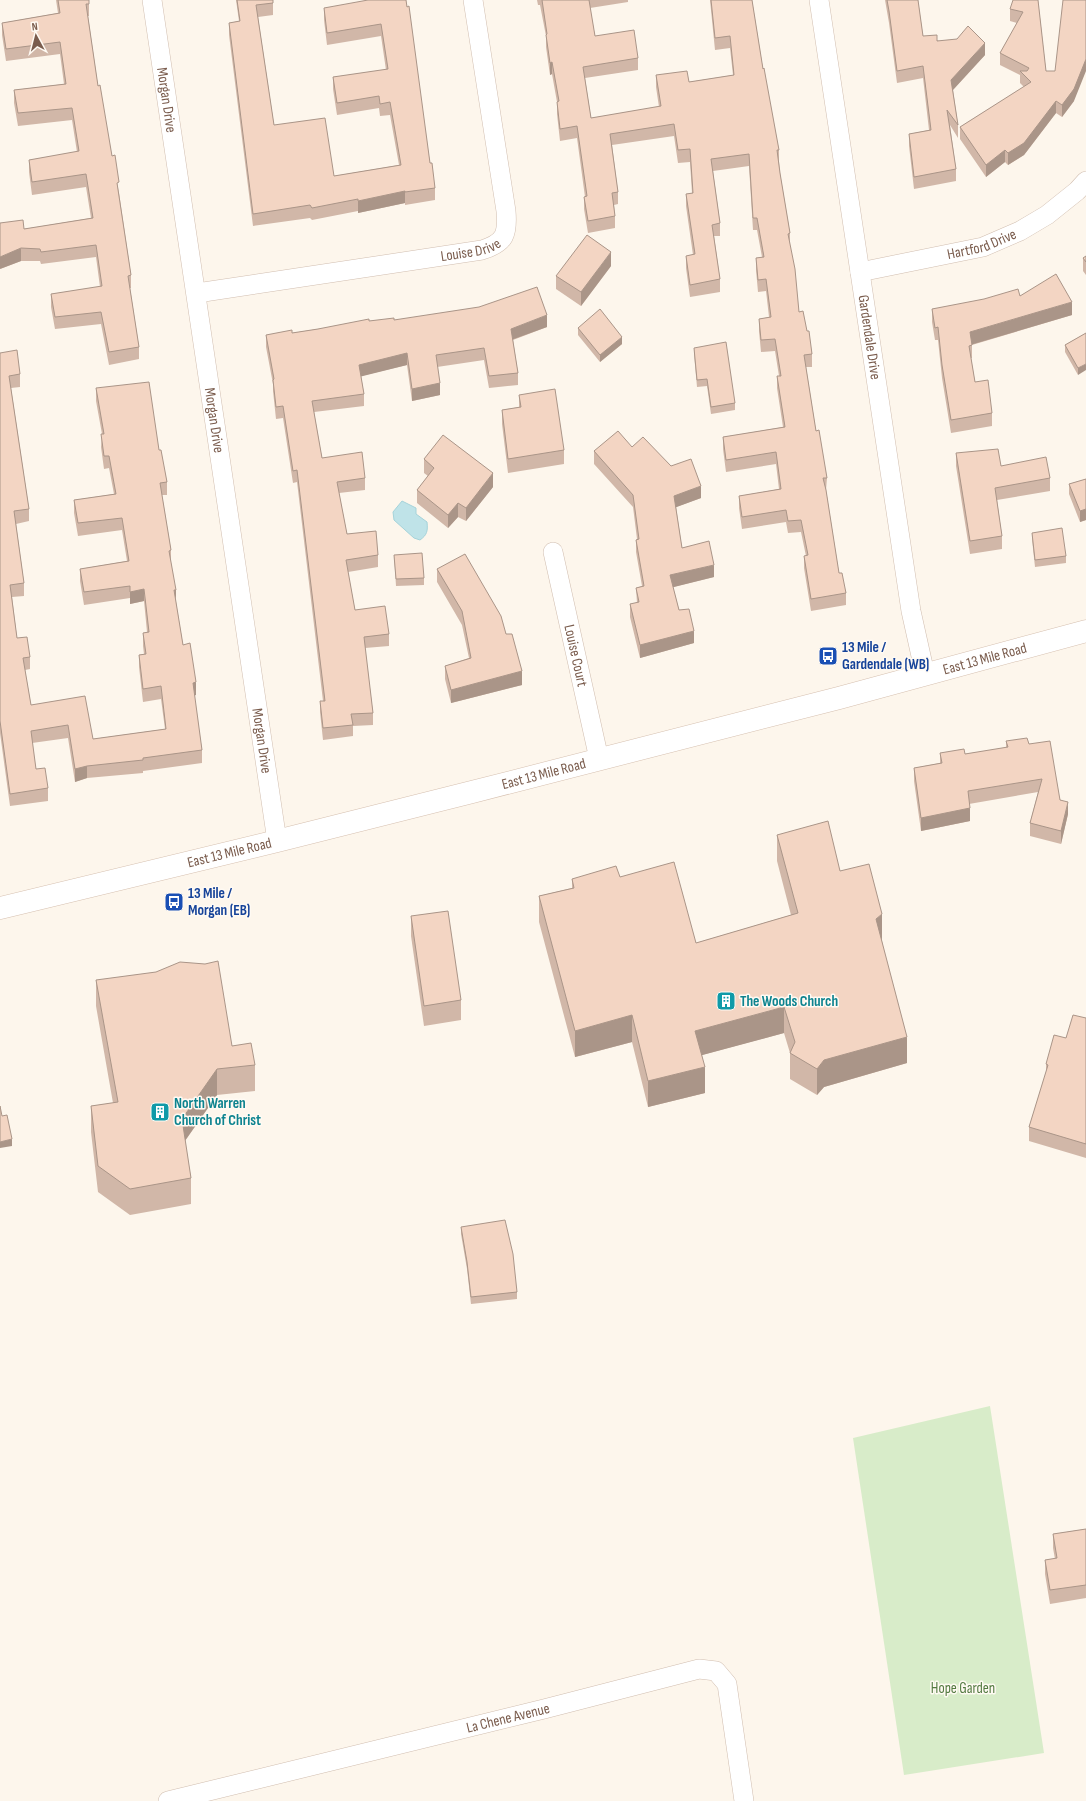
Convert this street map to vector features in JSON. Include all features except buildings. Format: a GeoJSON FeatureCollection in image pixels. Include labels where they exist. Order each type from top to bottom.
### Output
{"type":"FeatureCollection","features":[{"type":"Feature","properties":{"kind":"main road","name":"East 13 Mile Road"},"geometry":{"type":"LineString","coordinates":[[0,908],[278,841],[839,698],[1086,632]]}},
{"type":"Feature","properties":{"kind":"street","name":"Morgan Drive"},"geometry":{"type":"LineString","coordinates":[[152,0],[278,841]]}},
{"type":"Feature","properties":{"kind":"street","name":"Louise Drive"},"geometry":{"type":"LineString","coordinates":[[197,293],[482,250],[494,247],[503,239],[507,228],[506,211],[473,0]]}},
{"type":"Feature","properties":{"kind":"street","name":"Gardendale Drive"},"geometry":{"type":"LineString","coordinates":[[819,0],[911,611],[925,674]]}},
{"type":"Feature","properties":{"kind":"street","name":"Hartford Drive"},"geometry":{"type":"LineString","coordinates":[[860,272],[983,247],[1020,231],[1047,215],[1077,191],[1086,181]]}},
{"type":"Feature","properties":{"kind":"street","name":"Louise Court"},"geometry":{"type":"LineString","coordinates":[[553,552],[599,759]]}},
{"type":"Feature","properties":{"kind":"street","name":"La Chene Avenue"},"geometry":{"type":"LineString","coordinates":[[168,1801],[544,1709],[699,1669],[716,1671],[727,1684],[744,1801]]}},
{"type":"Feature","properties":{"kind":"green space","name":"Hope Garden"},"geometry":{"type":"Polygon","coordinates":[[[990,1406],[1044,1753],[904,1775],[853,1438],[990,1406]]]}},
{"type":"Feature","properties":{"kind":"water"},"geometry":{"type":"Polygon","coordinates":[[[402,501],[416,508],[416,514],[427,522],[426,532],[420,540],[414,538],[394,520],[393,512],[402,501]]]}},
{"type":"Feature","properties":{"kind":"place","name":"13 Mile / Gardendale (WB)"},"geometry":{"type":"Point","coordinates":[828,656]}},
{"type":"Feature","properties":{"kind":"place","name":"13 Mile / Morgan (EB)"},"geometry":{"type":"Point","coordinates":[174,902]}},
{"type":"Feature","properties":{"kind":"place","name":"The Woods Church"},"geometry":{"type":"Point","coordinates":[726,1001]}},
{"type":"Feature","properties":{"kind":"place","name":"North Warren Church of Christ"},"geometry":{"type":"Point","coordinates":[160,1112]}}]}
